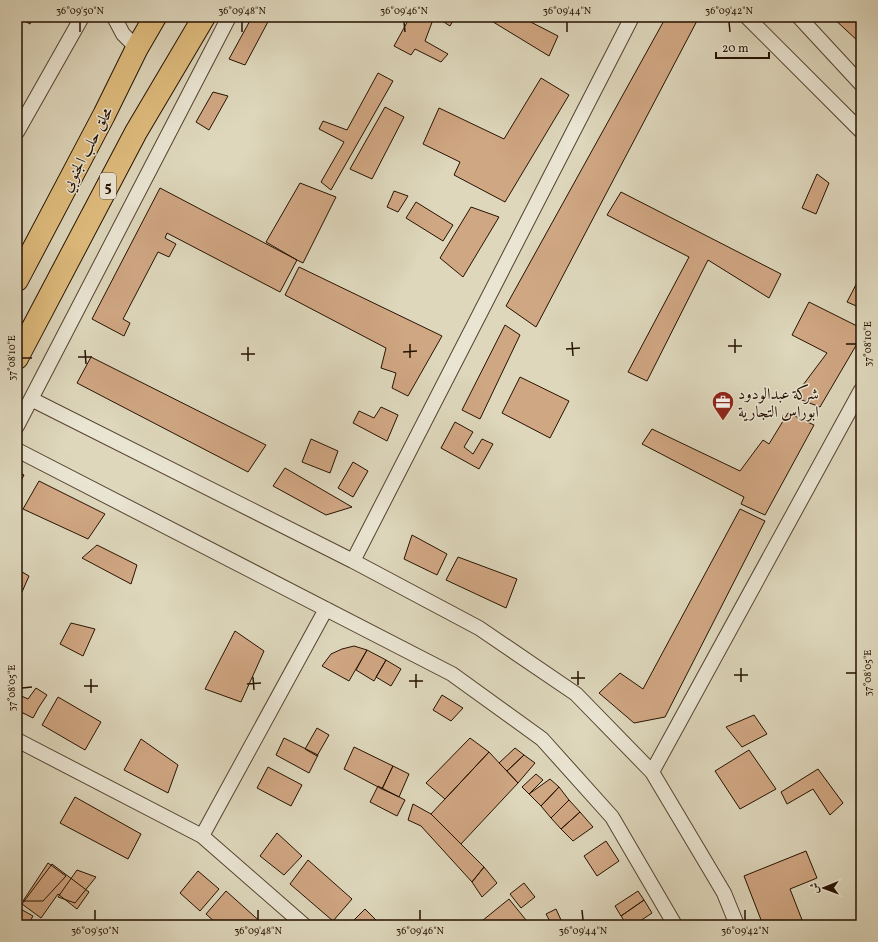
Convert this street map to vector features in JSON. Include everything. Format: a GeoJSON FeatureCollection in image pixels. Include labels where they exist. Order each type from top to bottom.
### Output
{"type":"FeatureCollection","features":[{"type":"Feature","properties":{"kind":"highway","name":"محلق حلب الجنوبي"},"geometry":{"type":"LineString","coordinates":[[17,280],[104,115],[137,48],[155,17]]}},
{"type":"Feature","properties":{"kind":"highway","name":"5"},"geometry":{"type":"LineString","coordinates":[[17,358],[136,132],[204,17]]}},
{"type":"Feature","properties":{"kind":"street"},"geometry":{"type":"LineString","coordinates":[[17,132],[82,17]]}},
{"type":"Feature","properties":{"kind":"street"},"geometry":{"type":"LineString","coordinates":[[114,17],[123,34],[137,48]]}},
{"type":"Feature","properties":{"kind":"street"},"geometry":{"type":"LineString","coordinates":[[17,426],[229,17]]}},
{"type":"Feature","properties":{"kind":"street"},"geometry":{"type":"LineString","coordinates":[[353,561],[632,17]]}},
{"type":"Feature","properties":{"kind":"street"},"geometry":{"type":"LineString","coordinates":[[747,17],[861,132]]}},
{"type":"Feature","properties":{"kind":"street"},"geometry":{"type":"LineString","coordinates":[[799,17],[861,84]]}},
{"type":"Feature","properties":{"kind":"street"},"geometry":{"type":"LineString","coordinates":[[652,772],[861,390]]}},
{"type":"Feature","properties":{"kind":"street"},"geometry":{"type":"LineString","coordinates":[[30,399],[353,561],[479,628],[576,694],[652,772],[724,893],[737,925]]}},
{"type":"Feature","properties":{"kind":"street"},"geometry":{"type":"LineString","coordinates":[[17,450],[452,674],[542,739],[612,817],[675,925]]}},
{"type":"Feature","properties":{"kind":"street"},"geometry":{"type":"LineString","coordinates":[[202,836],[326,610]]}},
{"type":"Feature","properties":{"kind":"street"},"geometry":{"type":"LineString","coordinates":[[17,740],[202,836],[304,925]]}},
{"type":"Feature","properties":{"kind":"building"},"geometry":{"type":"Polygon","coordinates":[[[17,17],[33,17],[30,24],[17,17]]]}},
{"type":"Feature","properties":{"kind":"building"},"geometry":{"type":"Polygon","coordinates":[[[252,17],[270,18],[245,65],[229,59],[252,17]]]}},
{"type":"Feature","properties":{"kind":"building"},"geometry":{"type":"Polygon","coordinates":[[[410,17],[434,17],[425,41],[448,54],[441,62],[415,49],[411,55],[394,46],[410,17]]]}},
{"type":"Feature","properties":{"kind":"building"},"geometry":{"type":"Polygon","coordinates":[[[436,17],[455,17],[450,26],[436,17]]]}},
{"type":"Feature","properties":{"kind":"building"},"geometry":{"type":"Polygon","coordinates":[[[485,17],[521,17],[558,36],[549,56],[485,17]]]}},
{"type":"Feature","properties":{"kind":"building"},"geometry":{"type":"Polygon","coordinates":[[[531,17],[544,17],[541,22],[531,17]]]}},
{"type":"Feature","properties":{"kind":"building"},"geometry":{"type":"Polygon","coordinates":[[[666,17],[699,17],[536,327],[506,306],[666,17]]]}},
{"type":"Feature","properties":{"kind":"building"},"geometry":{"type":"Polygon","coordinates":[[[832,17],[861,17],[861,40],[859,42],[832,17]]]}},
{"type":"Feature","properties":{"kind":"building"},"geometry":{"type":"Polygon","coordinates":[[[378,73],[393,81],[331,190],[321,182],[344,142],[319,129],[323,121],[347,130],[378,73]]]}},
{"type":"Feature","properties":{"kind":"building"},"geometry":{"type":"Polygon","coordinates":[[[541,78],[569,95],[505,202],[454,175],[460,162],[423,144],[439,108],[504,139],[541,78]]]}},
{"type":"Feature","properties":{"kind":"building"},"geometry":{"type":"Polygon","coordinates":[[[213,92],[228,96],[209,130],[196,122],[213,92]]]}},
{"type":"Feature","properties":{"kind":"building"},"geometry":{"type":"Polygon","coordinates":[[[385,107],[404,117],[372,179],[350,169],[385,107]]]}},
{"type":"Feature","properties":{"kind":"building"},"geometry":{"type":"Polygon","coordinates":[[[817,174],[829,183],[816,214],[802,208],[817,174]]]}},
{"type":"Feature","properties":{"kind":"building"},"geometry":{"type":"Polygon","coordinates":[[[300,183],[336,197],[303,263],[266,242],[300,183]]]}},
{"type":"Feature","properties":{"kind":"building"},"geometry":{"type":"Polygon","coordinates":[[[160,188],[297,260],[280,292],[167,233],[165,238],[176,244],[169,257],[158,252],[123,319],[130,323],[124,336],[92,319],[160,188]]]}},
{"type":"Feature","properties":{"kind":"building"},"geometry":{"type":"Polygon","coordinates":[[[394,191],[408,196],[398,212],[387,207],[394,191]]]}},
{"type":"Feature","properties":{"kind":"building"},"geometry":{"type":"Polygon","coordinates":[[[621,192],[781,274],[769,298],[708,260],[647,381],[628,372],[689,257],[607,215],[621,192]]]}},
{"type":"Feature","properties":{"kind":"building"},"geometry":{"type":"Polygon","coordinates":[[[416,202],[453,225],[443,241],[406,218],[416,202]]]}},
{"type":"Feature","properties":{"kind":"building"},"geometry":{"type":"Polygon","coordinates":[[[471,207],[499,217],[463,277],[440,258],[471,207]]]}},
{"type":"Feature","properties":{"kind":"building"},"geometry":{"type":"Polygon","coordinates":[[[299,267],[442,336],[408,396],[392,388],[396,373],[381,368],[386,348],[285,295],[299,267]]]}},
{"type":"Feature","properties":{"kind":"building"},"geometry":{"type":"Polygon","coordinates":[[[861,275],[861,308],[847,302],[861,275]]]}},
{"type":"Feature","properties":{"kind":"building"},"geometry":{"type":"Polygon","coordinates":[[[809,302],[861,328],[861,337],[820,407],[794,397],[827,353],[792,335],[809,302]]]}},
{"type":"Feature","properties":{"kind":"building"},"geometry":{"type":"Polygon","coordinates":[[[505,325],[520,335],[480,419],[462,410],[505,325]]]}},
{"type":"Feature","properties":{"kind":"building"},"geometry":{"type":"Polygon","coordinates":[[[91,357],[266,445],[248,472],[77,383],[91,357]]]}},
{"type":"Feature","properties":{"kind":"building"},"geometry":{"type":"Polygon","coordinates":[[[520,377],[569,401],[550,438],[502,413],[520,377]]]}},
{"type":"Feature","properties":{"kind":"building"},"geometry":{"type":"Polygon","coordinates":[[[381,407],[398,415],[387,441],[353,423],[359,411],[374,418],[381,407]]]}},
{"type":"Feature","properties":{"kind":"building"},"geometry":{"type":"Polygon","coordinates":[[[788,413],[814,425],[765,515],[741,504],[744,497],[642,444],[652,429],[740,471],[763,440],[769,444],[788,413]]]}},
{"type":"Feature","properties":{"kind":"building"},"geometry":{"type":"Polygon","coordinates":[[[455,422],[473,432],[464,447],[473,454],[482,439],[493,444],[479,469],[441,448],[455,422]]]}},
{"type":"Feature","properties":{"kind":"building"},"geometry":{"type":"Polygon","coordinates":[[[311,439],[338,451],[330,473],[302,462],[311,439]]]}},
{"type":"Feature","properties":{"kind":"building"},"geometry":{"type":"Polygon","coordinates":[[[353,462],[368,471],[353,497],[338,488],[353,462]]]}},
{"type":"Feature","properties":{"kind":"building"},"geometry":{"type":"Polygon","coordinates":[[[285,468],[352,507],[326,515],[273,486],[285,468]]]}},
{"type":"Feature","properties":{"kind":"building"},"geometry":{"type":"Polygon","coordinates":[[[17,471],[24,475],[17,488],[17,471]]]}},
{"type":"Feature","properties":{"kind":"building"},"geometry":{"type":"Polygon","coordinates":[[[39,481],[105,514],[88,539],[23,509],[39,481]]]}},
{"type":"Feature","properties":{"kind":"building"},"geometry":{"type":"Polygon","coordinates":[[[740,509],[765,521],[665,717],[634,723],[599,693],[620,673],[643,689],[740,509]]]}},
{"type":"Feature","properties":{"kind":"building"},"geometry":{"type":"Polygon","coordinates":[[[412,535],[447,554],[437,575],[404,559],[412,535]]]}},
{"type":"Feature","properties":{"kind":"building"},"geometry":{"type":"Polygon","coordinates":[[[97,545],[137,565],[131,584],[82,558],[97,545]]]}},
{"type":"Feature","properties":{"kind":"building"},"geometry":{"type":"Polygon","coordinates":[[[458,557],[517,579],[506,608],[446,580],[458,557]]]}},
{"type":"Feature","properties":{"kind":"building"},"geometry":{"type":"Polygon","coordinates":[[[17,569],[29,576],[22,592],[17,590],[17,569]]]}},
{"type":"Feature","properties":{"kind":"building"},"geometry":{"type":"Polygon","coordinates":[[[71,623],[95,629],[83,656],[60,644],[71,623]]]}},
{"type":"Feature","properties":{"kind":"building"},"geometry":{"type":"Polygon","coordinates":[[[235,631],[264,651],[241,702],[205,689],[235,631]]]}},
{"type":"Feature","properties":{"kind":"building"},"geometry":{"type":"Polygon","coordinates":[[[354,646],[367,650],[349,681],[322,666],[331,654],[354,646]]]}},
{"type":"Feature","properties":{"kind":"building"},"geometry":{"type":"Polygon","coordinates":[[[367,650],[386,660],[374,681],[356,670],[367,650]]]}},
{"type":"Feature","properties":{"kind":"building"},"geometry":{"type":"Polygon","coordinates":[[[386,660],[401,669],[391,686],[376,677],[386,660]]]}},
{"type":"Feature","properties":{"kind":"building"},"geometry":{"type":"Polygon","coordinates":[[[36,688],[47,695],[33,718],[17,710],[17,694],[28,699],[36,688]]]}},
{"type":"Feature","properties":{"kind":"building"},"geometry":{"type":"Polygon","coordinates":[[[442,695],[463,708],[451,721],[433,710],[442,695]]]}},
{"type":"Feature","properties":{"kind":"building"},"geometry":{"type":"Polygon","coordinates":[[[58,697],[101,722],[85,750],[42,725],[58,697]]]}},
{"type":"Feature","properties":{"kind":"building"},"geometry":{"type":"Polygon","coordinates":[[[754,715],[767,734],[742,747],[726,727],[754,715]]]}},
{"type":"Feature","properties":{"kind":"building"},"geometry":{"type":"Polygon","coordinates":[[[317,728],[329,735],[317,756],[305,749],[317,728]]]}},
{"type":"Feature","properties":{"kind":"building"},"geometry":{"type":"Polygon","coordinates":[[[284,738],[318,755],[309,773],[276,755],[284,738]]]}},
{"type":"Feature","properties":{"kind":"building"},"geometry":{"type":"Polygon","coordinates":[[[470,738],[489,752],[445,799],[426,783],[470,738]]]}},
{"type":"Feature","properties":{"kind":"building"},"geometry":{"type":"Polygon","coordinates":[[[141,739],[178,765],[168,793],[124,770],[141,739]]]}},
{"type":"Feature","properties":{"kind":"building"},"geometry":{"type":"Polygon","coordinates":[[[354,747],[393,766],[382,789],[344,769],[354,747]]]}},
{"type":"Feature","properties":{"kind":"building"},"geometry":{"type":"Polygon","coordinates":[[[515,748],[524,755],[507,771],[499,763],[515,748]]]}},
{"type":"Feature","properties":{"kind":"building"},"geometry":{"type":"Polygon","coordinates":[[[749,750],[776,789],[740,809],[715,771],[749,750]]]}},
{"type":"Feature","properties":{"kind":"building"},"geometry":{"type":"Polygon","coordinates":[[[489,752],[518,783],[461,844],[431,814],[489,752]]]}},
{"type":"Feature","properties":{"kind":"building"},"geometry":{"type":"Polygon","coordinates":[[[524,755],[535,763],[518,783],[507,771],[524,755]]]}},
{"type":"Feature","properties":{"kind":"building"},"geometry":{"type":"Polygon","coordinates":[[[393,766],[409,774],[399,797],[382,789],[393,766]]]}},
{"type":"Feature","properties":{"kind":"building"},"geometry":{"type":"Polygon","coordinates":[[[268,767],[302,785],[291,806],[257,788],[268,767]]]}},
{"type":"Feature","properties":{"kind":"building"},"geometry":{"type":"Polygon","coordinates":[[[818,769],[843,803],[830,815],[813,789],[787,804],[781,792],[818,769]]]}},
{"type":"Feature","properties":{"kind":"building"},"geometry":{"type":"Polygon","coordinates":[[[536,774],[543,780],[529,794],[522,787],[536,774]]]}},
{"type":"Feature","properties":{"kind":"building"},"geometry":{"type":"Polygon","coordinates":[[[550,779],[559,787],[541,806],[529,794],[550,779]]]}},
{"type":"Feature","properties":{"kind":"building"},"geometry":{"type":"Polygon","coordinates":[[[378,786],[405,800],[397,816],[370,802],[378,786]]]}},
{"type":"Feature","properties":{"kind":"building"},"geometry":{"type":"Polygon","coordinates":[[[559,787],[569,800],[551,818],[541,806],[559,787]]]}},
{"type":"Feature","properties":{"kind":"building"},"geometry":{"type":"Polygon","coordinates":[[[75,797],[141,834],[128,859],[60,823],[75,797]]]}},
{"type":"Feature","properties":{"kind":"building"},"geometry":{"type":"Polygon","coordinates":[[[569,800],[580,812],[561,829],[551,818],[569,800]]]}},
{"type":"Feature","properties":{"kind":"building"},"geometry":{"type":"Polygon","coordinates":[[[413,804],[431,814],[484,867],[472,882],[421,826],[408,820],[413,804]]]}},
{"type":"Feature","properties":{"kind":"building"},"geometry":{"type":"Polygon","coordinates":[[[580,812],[593,827],[573,841],[561,829],[580,812]]]}},
{"type":"Feature","properties":{"kind":"building"},"geometry":{"type":"Polygon","coordinates":[[[277,833],[302,856],[284,875],[260,856],[277,833]]]}},
{"type":"Feature","properties":{"kind":"building"},"geometry":{"type":"Polygon","coordinates":[[[606,841],[619,861],[597,876],[584,856],[606,841]]]}},
{"type":"Feature","properties":{"kind":"building"},"geometry":{"type":"Polygon","coordinates":[[[806,851],[817,878],[790,889],[804,925],[763,925],[744,876],[806,851]]]}},
{"type":"Feature","properties":{"kind":"building"},"geometry":{"type":"Polygon","coordinates":[[[308,860],[352,899],[333,921],[290,884],[308,860]]]}},
{"type":"Feature","properties":{"kind":"building"},"geometry":{"type":"Polygon","coordinates":[[[48,863],[66,876],[43,901],[23,901],[48,863]]]}},
{"type":"Feature","properties":{"kind":"building"},"geometry":{"type":"Polygon","coordinates":[[[52,864],[89,892],[77,909],[58,894],[41,918],[22,904],[52,864]]]}},
{"type":"Feature","properties":{"kind":"building"},"geometry":{"type":"Polygon","coordinates":[[[484,867],[497,883],[482,897],[472,882],[484,867]]]}},
{"type":"Feature","properties":{"kind":"building"},"geometry":{"type":"Polygon","coordinates":[[[77,870],[96,877],[75,903],[58,897],[77,870]]]}},
{"type":"Feature","properties":{"kind":"building"},"geometry":{"type":"Polygon","coordinates":[[[198,871],[219,889],[200,911],[180,893],[198,871]]]}},
{"type":"Feature","properties":{"kind":"building"},"geometry":{"type":"Polygon","coordinates":[[[524,883],[535,897],[521,908],[510,894],[524,883]]]}},
{"type":"Feature","properties":{"kind":"building"},"geometry":{"type":"Polygon","coordinates":[[[226,891],[264,925],[218,925],[206,914],[226,891]]]}},
{"type":"Feature","properties":{"kind":"building"},"geometry":{"type":"Polygon","coordinates":[[[638,891],[644,900],[621,916],[615,906],[638,891]]]}},
{"type":"Feature","properties":{"kind":"building"},"geometry":{"type":"Polygon","coordinates":[[[509,899],[530,925],[477,925],[509,899]]]}},
{"type":"Feature","properties":{"kind":"building"},"geometry":{"type":"Polygon","coordinates":[[[644,900],[652,913],[634,925],[627,925],[621,916],[644,900]]]}},
{"type":"Feature","properties":{"kind":"building"},"geometry":{"type":"Polygon","coordinates":[[[17,907],[33,916],[28,925],[17,925],[17,907]]]}},
{"type":"Feature","properties":{"kind":"building"},"geometry":{"type":"Polygon","coordinates":[[[365,909],[381,925],[349,925],[365,909]]]}},
{"type":"Feature","properties":{"kind":"building"},"geometry":{"type":"Polygon","coordinates":[[[556,909],[561,920],[552,925],[546,914],[556,909]]]}},
{"type":"Feature","properties":{"kind":"place","name":"شركة عبدالودود ابوراس التجارية"},"geometry":{"type":"Point","coordinates":[723,422]}}]}
